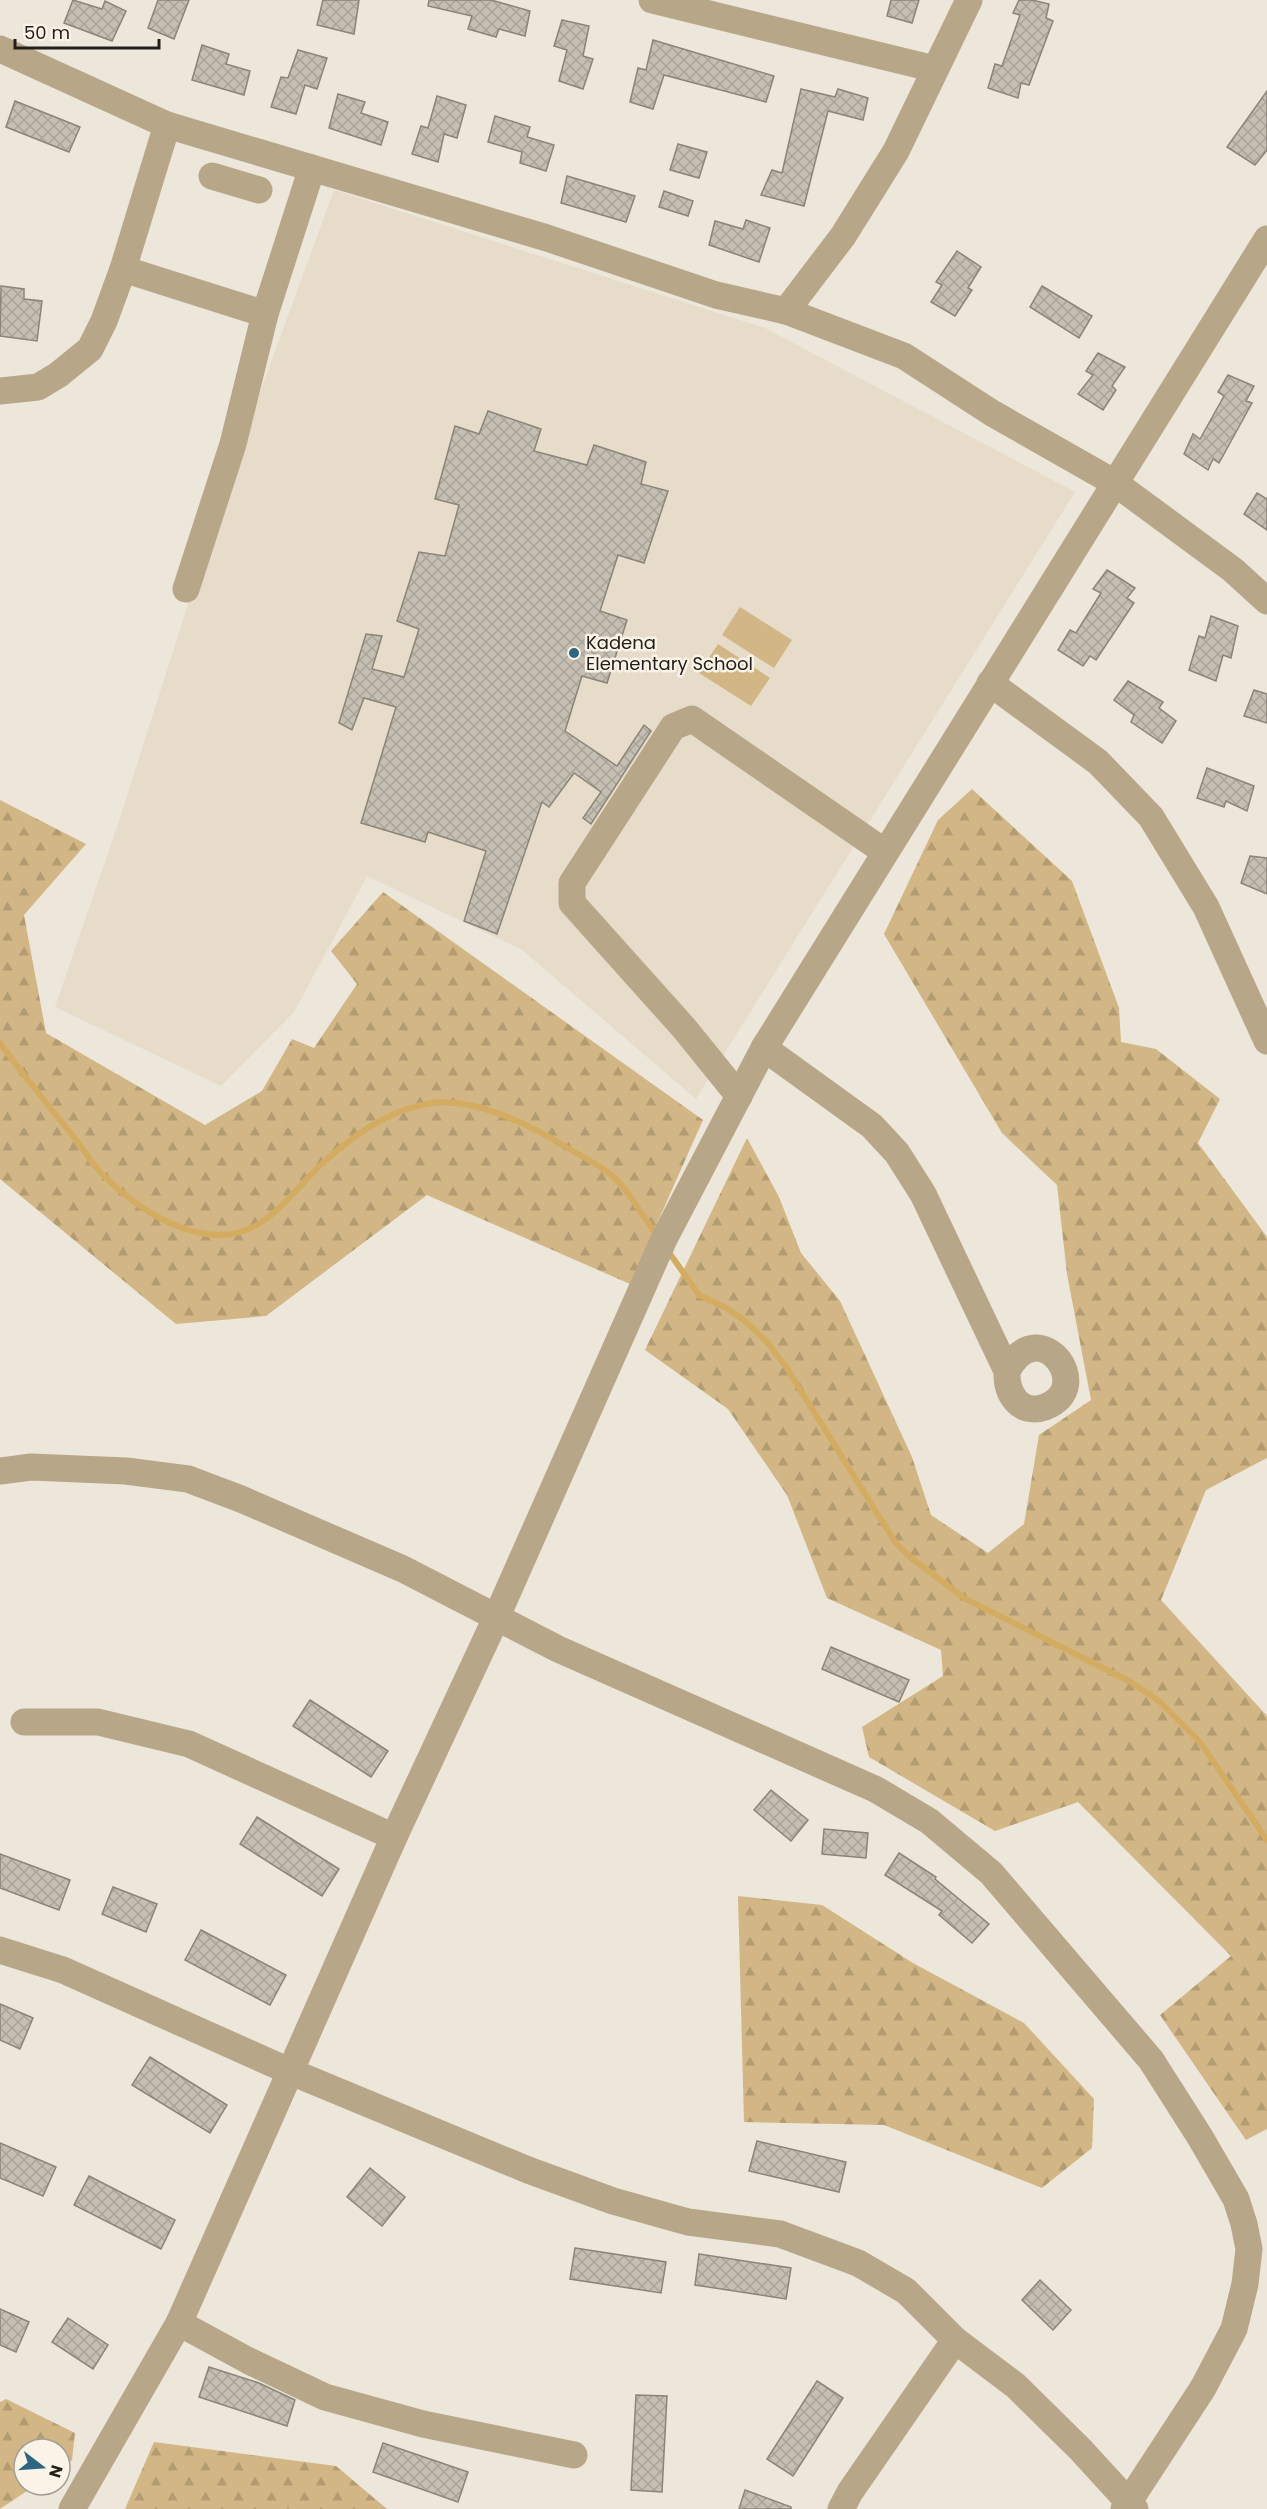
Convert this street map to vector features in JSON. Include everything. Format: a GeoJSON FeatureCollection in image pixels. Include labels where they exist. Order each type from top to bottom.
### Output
{"type":"FeatureCollection","features":[{"type":"Feature","properties":{"kind":"lane"},"geometry":{"type":"LineString","coordinates":[[652,0],[935,69]]}},
{"type":"Feature","properties":{"kind":"lane"},"geometry":{"type":"LineString","coordinates":[[786,311],[843,236],[896,151],[969,0]]}},
{"type":"Feature","properties":{"kind":"lane"},"geometry":{"type":"LineString","coordinates":[[0,49],[166,125],[547,238],[716,295],[786,311],[904,356],[992,413],[1115,483],[1233,570],[1267,601]]}},
{"type":"Feature","properties":{"kind":"lane"},"geometry":{"type":"LineString","coordinates":[[0,391],[38,387],[58,375],[90,349],[104,321],[123,269],[166,125]]}},
{"type":"Feature","properties":{"kind":"lane"},"geometry":{"type":"LineString","coordinates":[[186,589],[233,444],[265,314],[312,168]]}},
{"type":"Feature","properties":{"kind":"lane"},"geometry":{"type":"LineString","coordinates":[[212,176],[259,190]]}},
{"type":"Feature","properties":{"kind":"lane"},"geometry":{"type":"LineString","coordinates":[[72,2509],[180,2323],[289,2072],[394,1837],[497,1616],[664,1239],[764,1048],[1267,239]]}},
{"type":"Feature","properties":{"kind":"lane"},"geometry":{"type":"LineString","coordinates":[[123,269],[265,314]]}},
{"type":"Feature","properties":{"kind":"lane"},"geometry":{"type":"LineString","coordinates":[[990,683],[1098,762],[1150,817],[1206,907],[1267,1041]]}},
{"type":"Feature","properties":{"kind":"lane"},"geometry":{"type":"LineString","coordinates":[[739,1096],[684,1028],[572,903],[572,883],[673,727],[692,719],[885,852]]}},
{"type":"Feature","properties":{"kind":"lane"},"geometry":{"type":"LineString","coordinates":[[764,1048],[873,1126],[897,1153],[923,1194],[1006,1371]]}},
{"type":"Feature","properties":{"kind":"lane"},"geometry":{"type":"LineString","coordinates":[[0,1471],[31,1467],[126,1471],[188,1479],[241,1499],[403,1569],[558,1649],[875,1789],[929,1821],[991,1873],[1151,2060],[1236,2199],[1244,2224],[1258,2249],[1245,2284],[1234,2329],[1203,2388],[1129,2507],[1080,2449],[1016,2386],[955,2340],[906,2291],[858,2263],[780,2234],[688,2222],[613,2201],[528,2170],[289,2072],[63,1970],[0,1950]]}},
{"type":"Feature","properties":{"kind":"lane"},"geometry":{"type":"LineString","coordinates":[[24,1722],[98,1722],[189,1744],[394,1837]]}},
{"type":"Feature","properties":{"kind":"lane"},"geometry":{"type":"LineString","coordinates":[[180,2323],[249,2361],[325,2397],[423,2424],[574,2455]]}},
{"type":"Feature","properties":{"kind":"lane"},"geometry":{"type":"LineString","coordinates":[[840,2509],[955,2340]]}},
{"type":"Feature","properties":{"kind":"shaded area","name":"Kadena Elementary School"},"geometry":{"type":"Polygon","coordinates":[[[334,190],[765,328],[1075,492],[696,1099],[522,950],[367,876],[294,1012],[221,1086],[55,1007],[120,818],[223,494],[334,190]]]}},
{"type":"Feature","properties":{"kind":"green space"},"geometry":{"type":"Polygon","coordinates":[[[740,607],[792,640],[774,668],[722,635],[740,607]]]}},
{"type":"Feature","properties":{"kind":"green space"},"geometry":{"type":"Polygon","coordinates":[[[718,644],[770,678],[751,706],[699,673],[718,644]]]}},
{"type":"Feature","properties":{"kind":"green space"},"geometry":{"type":"Polygon","coordinates":[[[972,789],[1072,881],[1119,1008],[1121,1042],[1156,1049],[1220,1099],[1198,1143],[1267,1237],[1267,1458],[1206,1490],[1161,1600],[1267,1716],[1267,2129],[1246,2140],[1160,2015],[1231,1956],[1078,1802],[995,1831],[869,1757],[862,1727],[943,1676],[941,1650],[827,1598],[787,1495],[728,1409],[645,1350],[747,1138],[779,1197],[801,1253],[840,1301],[912,1457],[931,1515],[988,1553],[1024,1524],[1039,1435],[1091,1400],[1067,1274],[1057,1185],[1002,1133],[884,934],[938,820],[972,789]]]}},
{"type":"Feature","properties":{"kind":"green space"},"geometry":{"type":"Polygon","coordinates":[[[0,800],[86,844],[24,915],[46,1033],[205,1125],[262,1091],[292,1039],[314,1048],[357,984],[331,951],[383,892],[703,1120],[630,1284],[427,1195],[266,1316],[176,1324],[0,1179],[0,800]]]}},
{"type":"Feature","properties":{"kind":"green space"},"geometry":{"type":"Polygon","coordinates":[[[738,1896],[822,1905],[913,1963],[1024,2023],[1094,2099],[1092,2148],[1042,2188],[884,2125],[744,2122],[738,1896]]]}},
{"type":"Feature","properties":{"kind":"green space"},"geometry":{"type":"Polygon","coordinates":[[[6,2399],[75,2433],[72,2460],[72,2437],[12,2437],[12,2497],[18,2497],[0,2509],[0,2402],[6,2399]]]}},
{"type":"Feature","properties":{"kind":"green space"},"geometry":{"type":"Polygon","coordinates":[[[154,2442],[336,2466],[387,2509],[125,2509],[154,2442]]]}},
{"type":"Feature","properties":{"kind":"building"},"geometry":{"type":"Polygon","coordinates":[[[73,0],[102,9],[105,1],[126,11],[112,41],[64,23],[73,0]]]}},
{"type":"Feature","properties":{"kind":"building"},"geometry":{"type":"Polygon","coordinates":[[[158,0],[189,0],[174,39],[148,28],[158,0]]]}},
{"type":"Feature","properties":{"kind":"building"},"geometry":{"type":"Polygon","coordinates":[[[323,0],[359,0],[354,34],[317,25],[323,0]]]}},
{"type":"Feature","properties":{"kind":"building"},"geometry":{"type":"Polygon","coordinates":[[[429,0],[491,0],[530,11],[525,36],[499,29],[496,37],[468,29],[472,16],[428,6],[429,0]]]}},
{"type":"Feature","properties":{"kind":"building"},"geometry":{"type":"Polygon","coordinates":[[[891,0],[919,0],[912,23],[887,16],[891,0]]]}},
{"type":"Feature","properties":{"kind":"building"},"geometry":{"type":"Polygon","coordinates":[[[1019,0],[1049,4],[1046,18],[1053,21],[1029,85],[1021,83],[1018,98],[988,88],[995,64],[1002,66],[1020,15],[1013,13],[1019,0]]]}},
{"type":"Feature","properties":{"kind":"building"},"geometry":{"type":"Polygon","coordinates":[[[562,20],[589,26],[583,56],[593,59],[583,89],[559,81],[567,50],[554,46],[562,20]]]}},
{"type":"Feature","properties":{"kind":"building"},"geometry":{"type":"Polygon","coordinates":[[[653,40],[774,76],[766,102],[664,75],[653,109],[630,102],[638,68],[646,70],[653,40]]]}},
{"type":"Feature","properties":{"kind":"building"},"geometry":{"type":"Polygon","coordinates":[[[202,45],[229,54],[226,64],[250,71],[244,95],[192,80],[202,45]]]}},
{"type":"Feature","properties":{"kind":"building"},"geometry":{"type":"Polygon","coordinates":[[[298,50],[327,58],[317,89],[305,85],[296,114],[271,107],[281,77],[288,78],[298,50]]]}},
{"type":"Feature","properties":{"kind":"building"},"geometry":{"type":"Polygon","coordinates":[[[801,89],[835,97],[838,89],[868,98],[863,120],[828,111],[804,206],[761,195],[772,170],[782,173],[801,89]]]}},
{"type":"Feature","properties":{"kind":"building"},"geometry":{"type":"Polygon","coordinates":[[[1267,91],[1267,150],[1255,165],[1227,147],[1267,91]]]}},
{"type":"Feature","properties":{"kind":"building"},"geometry":{"type":"Polygon","coordinates":[[[338,94],[365,102],[361,113],[388,122],[381,145],[329,128],[338,94]]]}},
{"type":"Feature","properties":{"kind":"building"},"geometry":{"type":"Polygon","coordinates":[[[437,96],[466,105],[457,138],[444,134],[438,162],[412,154],[421,126],[428,128],[437,96]]]}},
{"type":"Feature","properties":{"kind":"building"},"geometry":{"type":"Polygon","coordinates":[[[15,101],[80,127],[69,152],[6,127],[15,101]]]}},
{"type":"Feature","properties":{"kind":"building"},"geometry":{"type":"Polygon","coordinates":[[[495,116],[530,127],[527,137],[554,145],[546,171],[520,163],[522,152],[488,142],[495,116]]]}},
{"type":"Feature","properties":{"kind":"building"},"geometry":{"type":"Polygon","coordinates":[[[678,144],[707,152],[699,178],[670,170],[678,144]]]}},
{"type":"Feature","properties":{"kind":"building"},"geometry":{"type":"Polygon","coordinates":[[[567,176],[635,196],[626,222],[561,203],[567,176]]]}},
{"type":"Feature","properties":{"kind":"building"},"geometry":{"type":"Polygon","coordinates":[[[664,191],[693,201],[688,216],[659,207],[664,191]]]}},
{"type":"Feature","properties":{"kind":"building"},"geometry":{"type":"Polygon","coordinates":[[[746,220],[770,228],[759,262],[709,245],[715,221],[743,229],[746,220]]]}},
{"type":"Feature","properties":{"kind":"building"},"geometry":{"type":"Polygon","coordinates":[[[957,251],[981,267],[968,288],[972,290],[955,316],[931,302],[942,285],[936,282],[957,251]]]}},
{"type":"Feature","properties":{"kind":"building"},"geometry":{"type":"Polygon","coordinates":[[[1,286],[24,289],[24,299],[42,301],[37,341],[0,336],[1,286]]]}},
{"type":"Feature","properties":{"kind":"building"},"geometry":{"type":"Polygon","coordinates":[[[1042,286],[1092,316],[1079,338],[1030,307],[1042,286]]]}},
{"type":"Feature","properties":{"kind":"building"},"geometry":{"type":"Polygon","coordinates":[[[1098,353],[1125,367],[1112,386],[1116,390],[1103,410],[1078,394],[1093,375],[1086,371],[1098,353]]]}},
{"type":"Feature","properties":{"kind":"building"},"geometry":{"type":"Polygon","coordinates":[[[1228,375],[1254,386],[1246,401],[1252,403],[1219,463],[1213,459],[1208,470],[1184,454],[1193,434],[1200,439],[1224,396],[1218,392],[1228,375]]]}},
{"type":"Feature","properties":{"kind":"building"},"geometry":{"type":"Polygon","coordinates":[[[488,411],[541,429],[534,451],[587,465],[594,445],[646,462],[641,484],[668,491],[644,563],[618,555],[600,611],[627,620],[607,683],[582,676],[565,731],[617,766],[644,725],[651,731],[591,824],[583,818],[601,792],[574,773],[549,807],[542,802],[497,934],[464,921],[486,851],[428,832],[425,842],[361,823],[396,707],[364,698],[352,730],[339,723],[366,634],[382,636],[372,669],[404,677],[419,629],[397,621],[419,552],[445,556],[459,505],[435,499],[455,426],[479,434],[488,411]]]}},
{"type":"Feature","properties":{"kind":"building"},"geometry":{"type":"Polygon","coordinates":[[[1257,493],[1267,499],[1267,530],[1244,514],[1257,493]]]}},
{"type":"Feature","properties":{"kind":"building"},"geometry":{"type":"Polygon","coordinates":[[[1107,570],[1135,588],[1127,598],[1134,603],[1096,660],[1090,656],[1083,666],[1058,650],[1070,630],[1076,633],[1101,593],[1093,589],[1107,570]]]}},
{"type":"Feature","properties":{"kind":"building"},"geometry":{"type":"Polygon","coordinates":[[[1211,616],[1238,626],[1231,658],[1223,655],[1216,681],[1189,670],[1199,636],[1205,638],[1211,616]]]}},
{"type":"Feature","properties":{"kind":"building"},"geometry":{"type":"Polygon","coordinates":[[[1128,681],[1163,702],[1159,708],[1176,721],[1162,743],[1131,722],[1134,715],[1114,700],[1128,681]]]}},
{"type":"Feature","properties":{"kind":"building"},"geometry":{"type":"Polygon","coordinates":[[[1254,690],[1267,694],[1267,723],[1244,716],[1254,690]]]}},
{"type":"Feature","properties":{"kind":"building"},"geometry":{"type":"Polygon","coordinates":[[[1207,768],[1254,786],[1247,811],[1226,801],[1224,807],[1197,798],[1207,768]]]}},
{"type":"Feature","properties":{"kind":"building"},"geometry":{"type":"Polygon","coordinates":[[[1250,856],[1267,858],[1267,894],[1241,883],[1250,856]]]}},
{"type":"Feature","properties":{"kind":"building"},"geometry":{"type":"Polygon","coordinates":[[[831,1647],[909,1680],[899,1702],[822,1669],[831,1647]]]}},
{"type":"Feature","properties":{"kind":"building"},"geometry":{"type":"Polygon","coordinates":[[[310,1700],[388,1751],[371,1777],[293,1726],[310,1700]]]}},
{"type":"Feature","properties":{"kind":"building"},"geometry":{"type":"Polygon","coordinates":[[[771,1790],[808,1820],[791,1841],[754,1810],[771,1790]]]}},
{"type":"Feature","properties":{"kind":"building"},"geometry":{"type":"Polygon","coordinates":[[[257,1817],[339,1869],[322,1896],[240,1844],[257,1817]]]}},
{"type":"Feature","properties":{"kind":"building"},"geometry":{"type":"Polygon","coordinates":[[[824,1829],[868,1833],[866,1858],[822,1854],[824,1829]]]}},
{"type":"Feature","properties":{"kind":"building"},"geometry":{"type":"Polygon","coordinates":[[[899,1853],[936,1877],[935,1879],[989,1924],[972,1943],[939,1915],[942,1911],[885,1875],[899,1853]]]}},
{"type":"Feature","properties":{"kind":"building"},"geometry":{"type":"Polygon","coordinates":[[[0,1854],[70,1880],[59,1910],[0,1888],[0,1854]]]}},
{"type":"Feature","properties":{"kind":"building"},"geometry":{"type":"Polygon","coordinates":[[[113,1887],[157,1904],[146,1932],[102,1914],[113,1887]]]}},
{"type":"Feature","properties":{"kind":"building"},"geometry":{"type":"Polygon","coordinates":[[[201,1930],[286,1975],[270,2005],[185,1960],[201,1930]]]}},
{"type":"Feature","properties":{"kind":"building"},"geometry":{"type":"Polygon","coordinates":[[[0,2004],[33,2018],[20,2049],[0,2040],[0,2004]]]}},
{"type":"Feature","properties":{"kind":"building"},"geometry":{"type":"Polygon","coordinates":[[[150,2057],[227,2105],[210,2133],[132,2085],[150,2057]]]}},
{"type":"Feature","properties":{"kind":"building"},"geometry":{"type":"Polygon","coordinates":[[[757,2141],[846,2162],[839,2192],[749,2171],[757,2141]]]}},
{"type":"Feature","properties":{"kind":"building"},"geometry":{"type":"Polygon","coordinates":[[[0,2143],[56,2167],[43,2196],[0,2178],[0,2143]]]}},
{"type":"Feature","properties":{"kind":"building"},"geometry":{"type":"Polygon","coordinates":[[[370,2168],[405,2197],[382,2226],[347,2197],[370,2168]]]}},
{"type":"Feature","properties":{"kind":"building"},"geometry":{"type":"Polygon","coordinates":[[[89,2176],[175,2220],[161,2249],[74,2205],[89,2176]]]}},
{"type":"Feature","properties":{"kind":"building"},"geometry":{"type":"Polygon","coordinates":[[[575,2248],[666,2262],[661,2293],[570,2279],[575,2248]]]}},
{"type":"Feature","properties":{"kind":"building"},"geometry":{"type":"Polygon","coordinates":[[[699,2254],[791,2268],[786,2299],[695,2285],[699,2254]]]}},
{"type":"Feature","properties":{"kind":"building"},"geometry":{"type":"Polygon","coordinates":[[[1040,2280],[1071,2310],[1053,2330],[1022,2300],[1040,2280]]]}},
{"type":"Feature","properties":{"kind":"building"},"geometry":{"type":"Polygon","coordinates":[[[0,2309],[29,2322],[16,2352],[0,2345],[0,2309]]]}},
{"type":"Feature","properties":{"kind":"building"},"geometry":{"type":"Polygon","coordinates":[[[68,2318],[108,2345],[93,2369],[52,2342],[68,2318]]]}},
{"type":"Feature","properties":{"kind":"building"},"geometry":{"type":"Polygon","coordinates":[[[209,2367],[259,2383],[295,2400],[287,2426],[199,2397],[209,2367]]]}},
{"type":"Feature","properties":{"kind":"building"},"geometry":{"type":"Polygon","coordinates":[[[817,2381],[843,2398],[793,2476],[767,2459],[817,2381]]]}},
{"type":"Feature","properties":{"kind":"building"},"geometry":{"type":"Polygon","coordinates":[[[636,2395],[667,2396],[662,2492],[631,2490],[636,2395]]]}},
{"type":"Feature","properties":{"kind":"building"},"geometry":{"type":"Polygon","coordinates":[[[383,2443],[468,2472],[458,2502],[373,2472],[383,2443]]]}},
{"type":"Feature","properties":{"kind":"building"},"geometry":{"type":"Polygon","coordinates":[[[745,2490],[791,2507],[791,2509],[739,2509],[745,2490]]]}},
{"type":"Feature","properties":{"kind":"waterway"},"geometry":{"type":"LineString","coordinates":[[0,1043],[100,1172],[139,1205],[184,1229],[217,1235],[235,1234],[250,1228],[265,1220],[278,1209],[326,1160],[362,1132],[403,1110],[432,1103],[448,1102],[483,1108],[501,1114],[599,1166],[612,1175],[622,1187],[657,1236]]}},
{"type":"Feature","properties":{"kind":"waterway"},"geometry":{"type":"LineString","coordinates":[[668,1251],[699,1295],[744,1320],[767,1342],[786,1367],[895,1542],[910,1557],[964,1598],[1129,1681],[1159,1701],[1200,1742],[1267,1840]]}},
{"type":"Feature","properties":{"kind":"place","name":"Kadena Elementary School"},"geometry":{"type":"Point","coordinates":[574,653]}}]}
